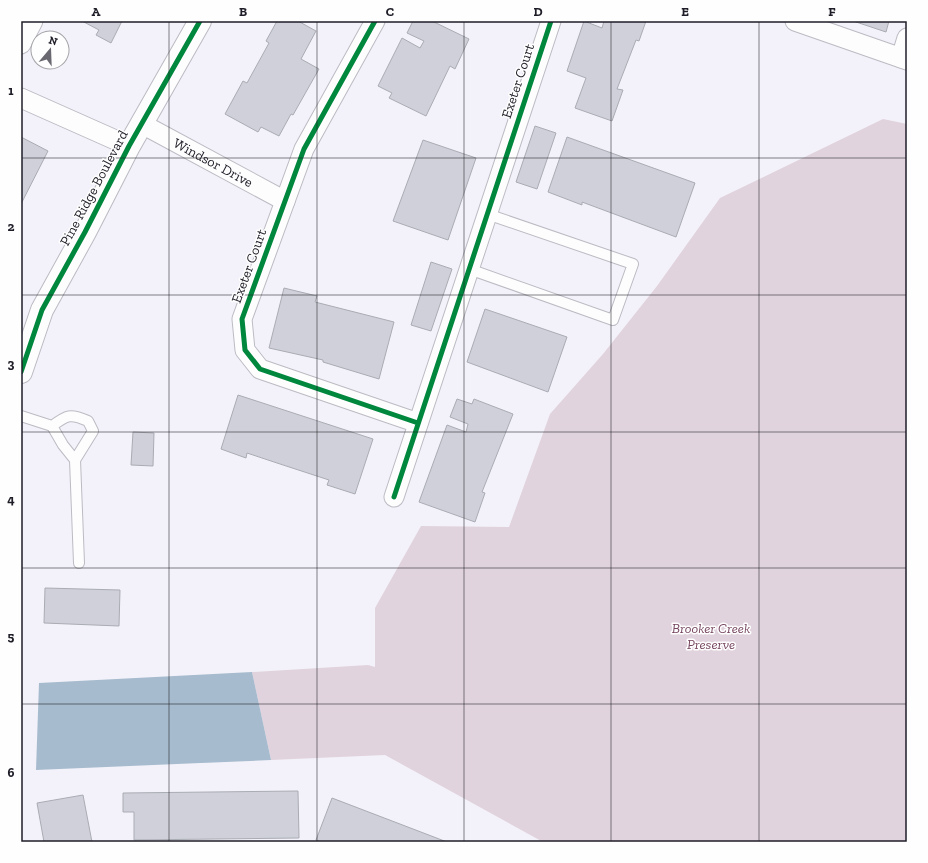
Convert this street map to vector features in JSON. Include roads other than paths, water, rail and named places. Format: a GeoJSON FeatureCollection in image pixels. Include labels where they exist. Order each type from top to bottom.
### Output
{"type":"FeatureCollection","features":[{"type":"Feature","properties":{"kind":"street"},"geometry":{"type":"LineString","coordinates":[[21,44],[33,21]]}},
{"type":"Feature","properties":{"kind":"street","name":"Pine Ridge Boulevard"},"geometry":{"type":"LineString","coordinates":[[21,372],[42,310],[85,232],[129,146],[200,21]]}},
{"type":"Feature","properties":{"kind":"street","name":"Exeter Court"},"geometry":{"type":"LineString","coordinates":[[375,21],[304,149],[242,319],[245,350],[260,369],[418,423]]}},
{"type":"Feature","properties":{"kind":"street","name":"Exeter Court"},"geometry":{"type":"LineString","coordinates":[[394,497],[551,21]]}},
{"type":"Feature","properties":{"kind":"street"},"geometry":{"type":"LineString","coordinates":[[795,21],[904,59],[907,38]]}},
{"type":"Feature","properties":{"kind":"street"},"geometry":{"type":"LineString","coordinates":[[21,98],[129,146]]}},
{"type":"Feature","properties":{"kind":"street","name":"Windsor Drive"},"geometry":{"type":"LineString","coordinates":[[142,124],[285,200]]}},
{"type":"Feature","properties":{"kind":"lane"},"geometry":{"type":"LineString","coordinates":[[469,270],[613,320],[633,264],[488,214]]}},
{"type":"Feature","properties":{"kind":"lane"},"geometry":{"type":"LineString","coordinates":[[52,426],[64,417],[75,415],[88,420],[93,431],[75,460],[79,563]]}},
{"type":"Feature","properties":{"kind":"lane"},"geometry":{"type":"LineString","coordinates":[[21,416],[52,426],[63,445],[75,460]]}},
{"type":"Feature","properties":{"kind":"water"},"geometry":{"type":"Polygon","coordinates":[[[252,672],[271,760],[36,770],[39,683],[252,672]]]}},
{"type":"Feature","properties":{"kind":"park label","name":"Brooker Creek Preserve"},"geometry":{"type":"Point","coordinates":[711,636]}}]}
